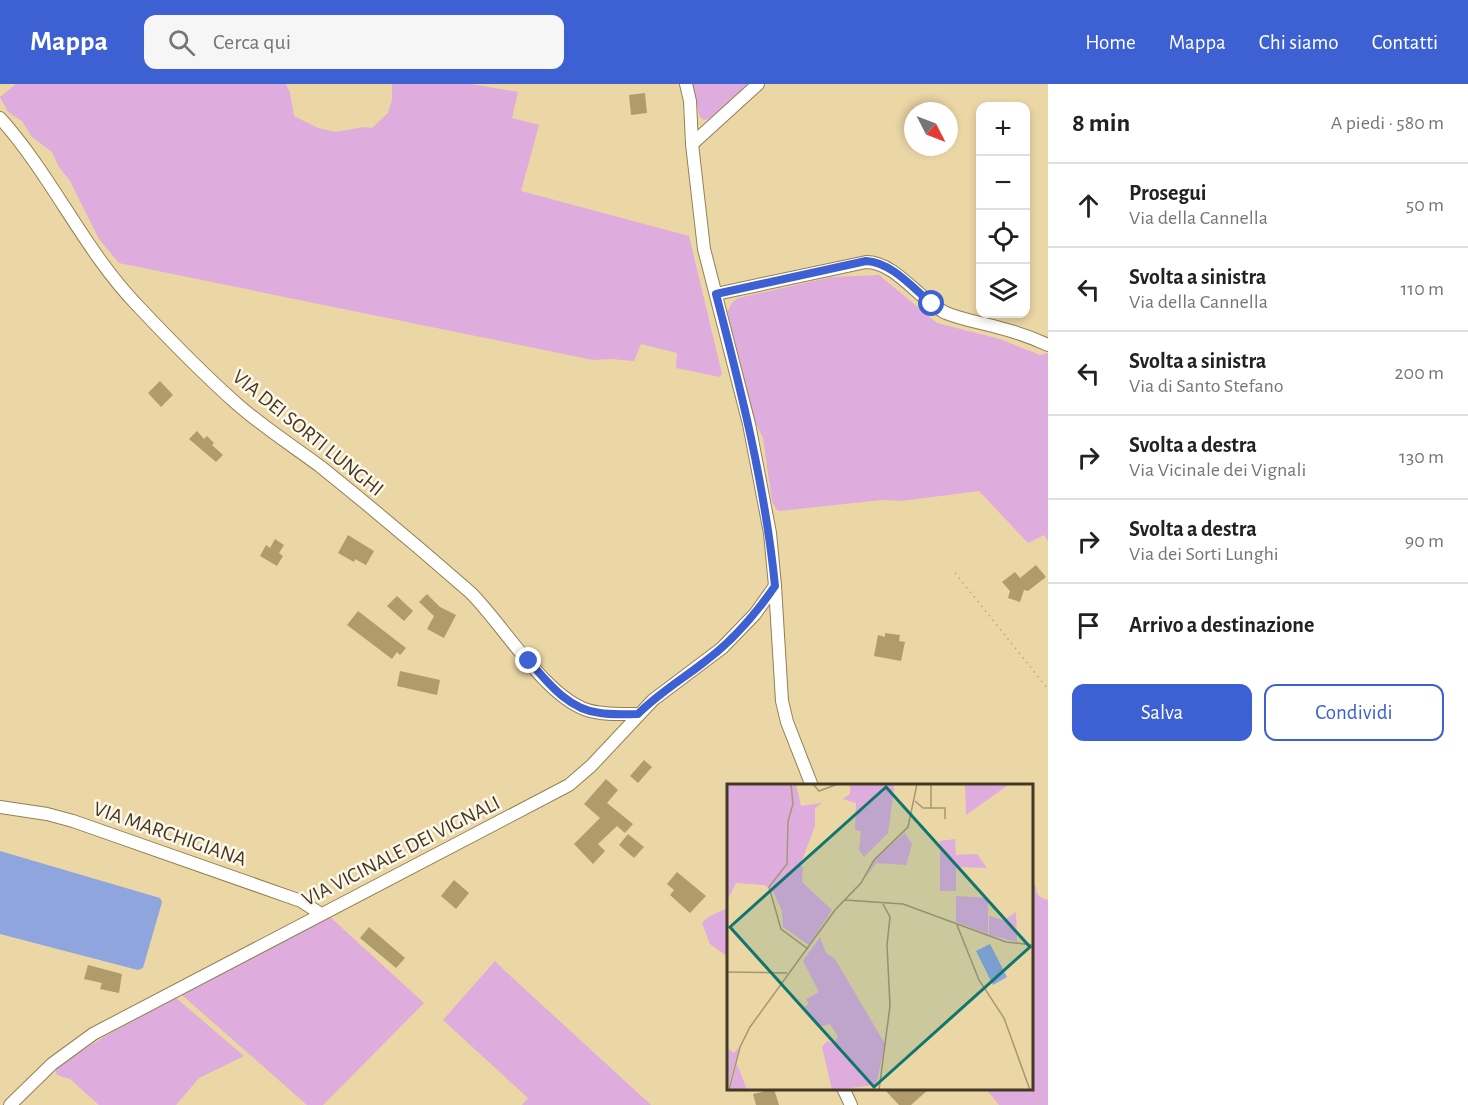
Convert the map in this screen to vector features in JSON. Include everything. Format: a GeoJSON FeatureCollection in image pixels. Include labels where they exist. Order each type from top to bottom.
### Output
{"type":"FeatureCollection","features":[{"type":"Feature","properties":{"kind":"street"},"geometry":{"type":"LineString","coordinates":[[686,84],[690,101],[692,144],[704,249],[750,429],[770,533],[782,701],[787,723],[811,784]]}},
{"type":"Feature","properties":{"kind":"street"},"geometry":{"type":"LineString","coordinates":[[692,144],[758,84]]}},
{"type":"Feature","properties":{"kind":"street","name":"VIA DEI SORTI LUNGHI"},"geometry":{"type":"LineString","coordinates":[[0,118],[17,137],[58,195],[107,271],[176,346],[238,405],[320,467],[471,593],[541,675],[562,696],[579,707],[598,713],[638,714]]}},
{"type":"Feature","properties":{"kind":"street"},"geometry":{"type":"LineString","coordinates":[[716,294],[866,261],[875,262],[885,266],[946,313],[1002,328],[1048,345]]}},
{"type":"Feature","properties":{"kind":"street","name":"VIA VICINALE DEI VIGNALI"},"geometry":{"type":"LineString","coordinates":[[10,1105],[52,1064],[93,1034],[564,789],[591,766],[653,700],[722,648],[755,614],[775,586]]}},
{"type":"Feature","properties":{"kind":"street","name":"VIA MARCHIGIANA"},"geometry":{"type":"LineString","coordinates":[[0,807],[47,814],[73,821],[301,901],[321,914]]}},
{"type":"Feature","properties":{"kind":"street"},"geometry":{"type":"LineString","coordinates":[[844,1090],[851,1105]]}},
{"type":"Feature","properties":{"kind":"path"},"geometry":{"type":"LineString","coordinates":[[955,573],[1048,689]]}},
{"type":"Feature","properties":{"kind":"shaded area"},"geometry":{"type":"Polygon","coordinates":[[[16,84],[286,84],[294,116],[318,128],[336,132],[364,127],[372,128],[388,113],[392,100],[392,84],[471,84],[518,92],[512,118],[539,125],[521,191],[689,236],[722,374],[720,377],[676,368],[677,353],[641,344],[634,361],[593,360],[119,263],[99,239],[70,181],[59,167],[52,152],[32,137],[22,121],[8,112],[0,97],[16,84]]]}},
{"type":"Feature","properties":{"kind":"shaded area"},"geometry":{"type":"Polygon","coordinates":[[[692,84],[749,84],[717,115],[704,120],[700,117],[692,84]]]}},
{"type":"Feature","properties":{"kind":"shaded area"},"geometry":{"type":"Polygon","coordinates":[[[879,275],[937,323],[1000,339],[1040,355],[1048,353],[1048,541],[1044,535],[1028,543],[979,491],[901,501],[882,500],[779,511],[776,509],[772,501],[763,438],[755,422],[727,312],[738,298],[832,277],[879,275]]]}},
{"type":"Feature","properties":{"kind":"shaded area"},"geometry":{"type":"Polygon","coordinates":[[[1033,884],[1039,896],[1048,900],[1048,1105],[999,1105],[987,1090],[1033,1090],[1033,884]]]}},
{"type":"Feature","properties":{"kind":"shaded area"},"geometry":{"type":"Polygon","coordinates":[[[727,908],[727,956],[710,944],[702,923],[727,908]]]}},
{"type":"Feature","properties":{"kind":"shaded area"},"geometry":{"type":"Polygon","coordinates":[[[330,917],[424,1003],[323,1105],[307,1105],[182,995],[330,917]]]}},
{"type":"Feature","properties":{"kind":"shaded area"},"geometry":{"type":"Polygon","coordinates":[[[495,961],[651,1105],[522,1105],[528,1098],[443,1020],[495,961]]]}},
{"type":"Feature","properties":{"kind":"shaded area"},"geometry":{"type":"Polygon","coordinates":[[[176,998],[244,1056],[199,1078],[176,1105],[99,1105],[70,1079],[57,1075],[55,1069],[84,1049],[176,998]]]}},
{"type":"Feature","properties":{"kind":"water"},"geometry":{"type":"Polygon","coordinates":[[[0,851],[160,898],[162,902],[143,968],[138,970],[0,934],[0,851]]]}},
{"type":"Feature","properties":{"kind":"building"},"geometry":{"type":"Polygon","coordinates":[[[645,93],[647,113],[631,115],[629,95],[645,93]]]}},
{"type":"Feature","properties":{"kind":"building"},"geometry":{"type":"Polygon","coordinates":[[[160,381],[173,395],[161,407],[148,393],[160,381]]]}},
{"type":"Feature","properties":{"kind":"building"},"geometry":{"type":"Polygon","coordinates":[[[197,431],[204,439],[207,436],[214,443],[212,445],[223,455],[216,462],[189,439],[197,431]]]}},
{"type":"Feature","properties":{"kind":"building"},"geometry":{"type":"Polygon","coordinates":[[[348,535],[374,551],[366,565],[355,559],[354,562],[338,553],[348,535]]]}},
{"type":"Feature","properties":{"kind":"building"},"geometry":{"type":"Polygon","coordinates":[[[275,539],[284,545],[279,553],[283,556],[277,566],[260,556],[266,545],[270,548],[275,539]]]}},
{"type":"Feature","properties":{"kind":"building"},"geometry":{"type":"Polygon","coordinates":[[[1036,565],[1046,577],[1028,591],[1024,590],[1020,602],[1008,598],[1010,591],[1002,582],[1015,572],[1020,578],[1036,565]]]}},
{"type":"Feature","properties":{"kind":"building"},"geometry":{"type":"Polygon","coordinates":[[[427,594],[440,607],[456,615],[444,638],[427,629],[434,616],[419,602],[427,594]]]}},
{"type":"Feature","properties":{"kind":"building"},"geometry":{"type":"Polygon","coordinates":[[[397,596],[413,611],[404,621],[387,606],[397,596]]]}},
{"type":"Feature","properties":{"kind":"building"},"geometry":{"type":"Polygon","coordinates":[[[358,611],[406,648],[400,655],[397,652],[392,659],[347,625],[358,611]]]}},
{"type":"Feature","properties":{"kind":"building"},"geometry":{"type":"Polygon","coordinates":[[[885,633],[900,635],[899,641],[905,642],[901,661],[874,656],[878,635],[885,637],[885,633]]]}},
{"type":"Feature","properties":{"kind":"building"},"geometry":{"type":"Polygon","coordinates":[[[400,671],[440,680],[437,695],[397,686],[400,671]]]}},
{"type":"Feature","properties":{"kind":"building"},"geometry":{"type":"Polygon","coordinates":[[[644,760],[652,767],[638,783],[630,776],[644,760]]]}},
{"type":"Feature","properties":{"kind":"building"},"geometry":{"type":"Polygon","coordinates":[[[606,779],[618,790],[607,803],[633,824],[625,833],[617,826],[598,844],[605,851],[593,864],[574,844],[600,818],[584,804],[606,779]]]}},
{"type":"Feature","properties":{"kind":"building"},"geometry":{"type":"Polygon","coordinates":[[[628,834],[644,847],[634,858],[619,845],[628,834]]]}},
{"type":"Feature","properties":{"kind":"building"},"geometry":{"type":"Polygon","coordinates":[[[677,872],[706,896],[690,913],[670,895],[674,890],[667,884],[677,872]]]}},
{"type":"Feature","properties":{"kind":"building"},"geometry":{"type":"Polygon","coordinates":[[[454,880],[469,893],[456,909],[441,896],[454,880]]]}},
{"type":"Feature","properties":{"kind":"building"},"geometry":{"type":"Polygon","coordinates":[[[369,927],[405,958],[396,968],[360,938],[369,927]]]}},
{"type":"Feature","properties":{"kind":"building"},"geometry":{"type":"Polygon","coordinates":[[[88,965],[122,974],[119,993],[100,989],[102,983],[84,979],[88,965]]]}},
{"type":"Feature","properties":{"kind":"building"},"geometry":{"type":"Polygon","coordinates":[[[774,1090],[779,1105],[756,1105],[753,1094],[774,1090]]]}},
{"type":"Feature","properties":{"kind":"building"},"geometry":{"type":"Polygon","coordinates":[[[885,1090],[928,1090],[911,1105],[899,1105],[885,1090]]]}},
{"type":"Feature","properties":{"kind":"route"},"geometry":{"type":"LineString","coordinates":[[529,661],[554,689],[579,707],[598,713],[638,714],[673,684],[722,648],[755,614],[775,586],[770,533],[750,429],[716,294],[866,261],[885,266],[932,304]]}}]}
